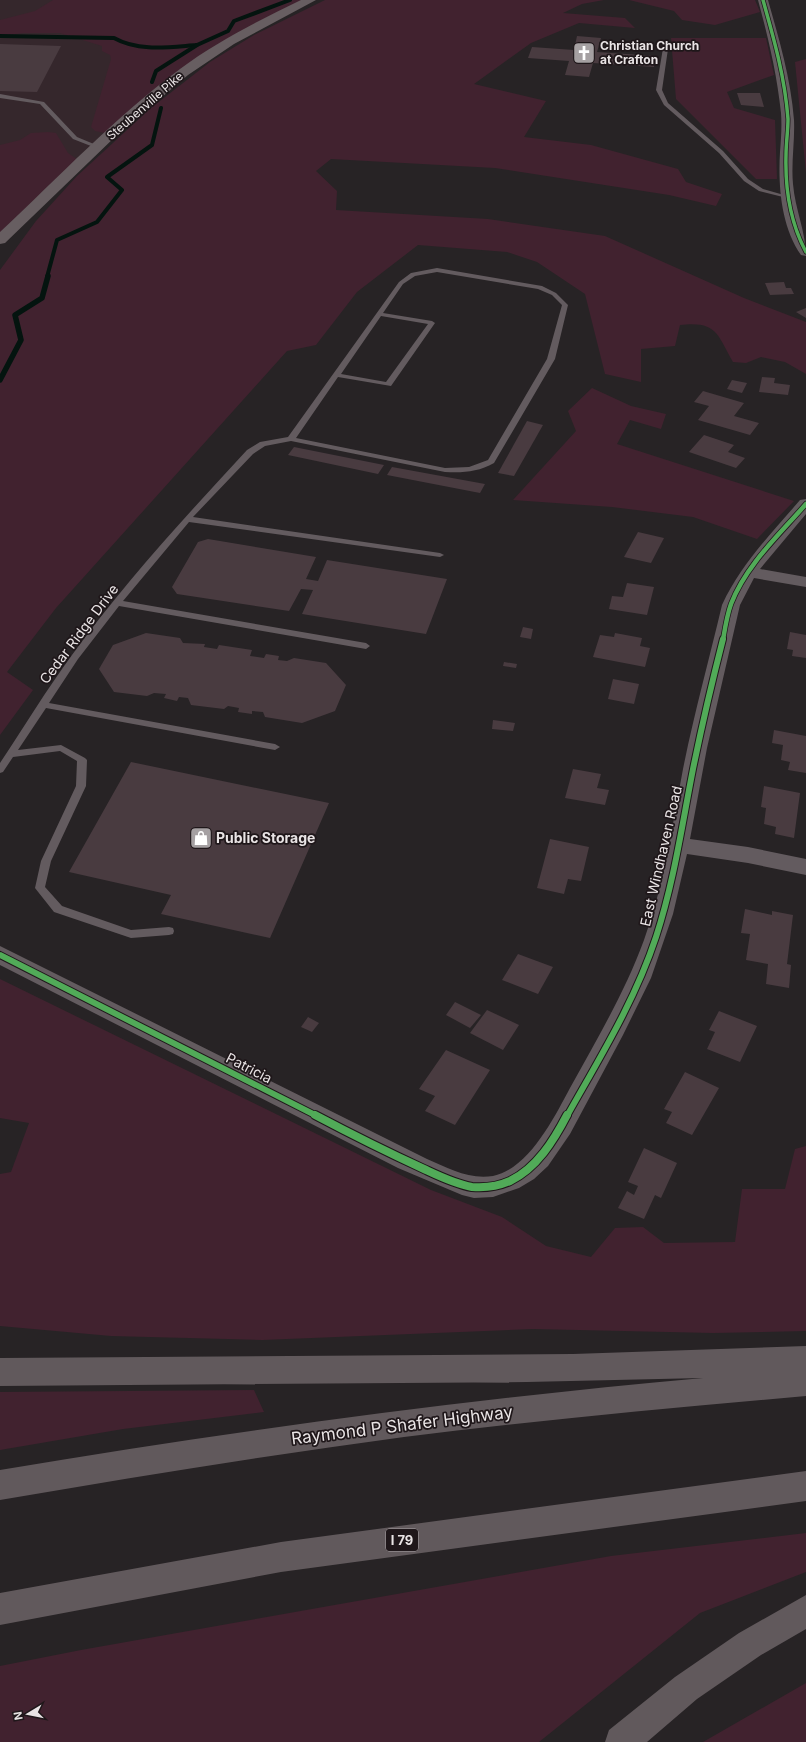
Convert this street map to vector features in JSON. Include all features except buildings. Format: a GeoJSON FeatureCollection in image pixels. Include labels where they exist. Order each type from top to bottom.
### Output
{"type":"FeatureCollection","features":[{"type":"Feature","properties":{"kind":"highway"},"geometry":{"type":"LineString","coordinates":[[0,1372],[728,1364],[806,1359]]}},
{"type":"Feature","properties":{"kind":"highway","name":"Raymond P Shafer Highway"},"geometry":{"type":"LineString","coordinates":[[0,1485],[174,1455],[404,1423],[673,1394],[806,1382]]}},
{"type":"Feature","properties":{"kind":"highway","name":"I 79"},"geometry":{"type":"LineString","coordinates":[[0,1609],[280,1557],[806,1486]]}},
{"type":"Feature","properties":{"kind":"highway"},"geometry":{"type":"LineString","coordinates":[[621,1742],[686,1688],[750,1644],[806,1611]]}},
{"type":"Feature","properties":{"kind":"main road","name":"Steubenville Pike"},"geometry":{"type":"LineString","coordinates":[[0,240],[98,147],[165,88],[204,58],[256,27],[310,0]]}},
{"type":"Feature","properties":{"kind":"street"},"geometry":{"type":"LineString","coordinates":[[763,0],[772,32],[788,114],[786,160],[789,198],[798,235],[806,252]]}},
{"type":"Feature","properties":{"kind":"street","name":"East Windhaven Road"},"geometry":{"type":"LineString","coordinates":[[491,1187],[516,1179],[535,1163],[558,1132],[614,1032],[647,960],[664,904],[678,845],[698,746],[731,605],[737,591],[749,572],[806,504]]}},
{"type":"Feature","properties":{"kind":"street"},"geometry":{"type":"LineString","coordinates":[[749,572],[806,582]]}},
{"type":"Feature","properties":{"kind":"street"},"geometry":{"type":"LineString","coordinates":[[678,845],[748,855],[806,867]]}},
{"type":"Feature","properties":{"kind":"street","name":"Patricia"},"geometry":{"type":"LineString","coordinates":[[0,955],[415,1165],[451,1181],[473,1187],[491,1187]]}},
{"type":"Feature","properties":{"kind":"lane"},"geometry":{"type":"LineString","coordinates":[[665,49],[659,90],[666,104],[721,152],[746,180],[760,190],[789,198]]}},
{"type":"Feature","properties":{"kind":"lane"},"geometry":{"type":"LineString","coordinates":[[0,96],[42,103],[74,138],[98,147]]}},
{"type":"Feature","properties":{"kind":"lane"},"geometry":{"type":"LineString","coordinates":[[437,270],[540,287],[554,294],[565,305],[551,360],[491,461],[480,468],[466,471],[445,470],[291,439],[379,314],[401,283],[413,274],[437,270]]}},
{"type":"Feature","properties":{"kind":"lane"},"geometry":{"type":"LineString","coordinates":[[336,375],[388,384],[432,323],[379,314]]}},
{"type":"Feature","properties":{"kind":"lane","name":"Cedar Ridge Drive"},"geometry":{"type":"LineString","coordinates":[[0,770],[75,657],[117,603],[187,519],[250,452],[263,444],[291,439]]}},
{"type":"Feature","properties":{"kind":"lane"},"geometry":{"type":"LineString","coordinates":[[187,519],[440,555]]}},
{"type":"Feature","properties":{"kind":"lane"},"geometry":{"type":"LineString","coordinates":[[117,603],[366,646]]}},
{"type":"Feature","properties":{"kind":"lane"},"geometry":{"type":"LineString","coordinates":[[44,705],[275,747]]}},
{"type":"Feature","properties":{"kind":"lane"},"geometry":{"type":"LineString","coordinates":[[11,754],[61,748],[82,760],[81,786],[46,861],[40,888],[58,909],[131,934],[169,931]]}},
{"type":"Feature","properties":{"kind":"shaded area"},"geometry":{"type":"Polygon","coordinates":[[[0,0],[310,0],[184,72],[0,240],[0,0]]]}},
{"type":"Feature","properties":{"kind":"shaded area"},"geometry":{"type":"Polygon","coordinates":[[[53,0],[309,0],[237,36],[110,134],[95,131],[91,127],[111,59],[110,55],[102,51],[102,46],[60,33],[23,33],[0,36],[0,20],[35,11],[53,0]]]}},
{"type":"Feature","properties":{"kind":"shaded area"},"geometry":{"type":"Polygon","coordinates":[[[325,0],[604,0],[582,4],[563,13],[625,18],[635,28],[579,23],[531,43],[474,84],[546,101],[524,137],[591,145],[678,169],[686,182],[722,194],[716,206],[669,195],[495,168],[331,159],[316,171],[337,191],[336,210],[488,219],[605,236],[744,298],[806,322],[806,374],[785,362],[761,357],[746,363],[733,362],[719,337],[714,332],[702,325],[692,324],[680,325],[675,346],[641,349],[641,382],[605,374],[585,294],[537,262],[507,252],[418,245],[357,292],[316,345],[287,351],[56,608],[7,672],[33,690],[0,735],[0,270],[36,221],[77,176],[151,108],[210,62],[254,35],[325,0]]]}},
{"type":"Feature","properties":{"kind":"shaded area"},"geometry":{"type":"Polygon","coordinates":[[[629,0],[755,0],[760,12],[715,25],[682,20],[674,11],[629,0]]]}},
{"type":"Feature","properties":{"kind":"shaded area"},"geometry":{"type":"Polygon","coordinates":[[[671,38],[766,38],[774,75],[727,92],[734,108],[775,120],[777,179],[756,179],[676,99],[671,38]]]}},
{"type":"Feature","properties":{"kind":"shaded area"},"geometry":{"type":"Polygon","coordinates":[[[806,59],[806,173],[795,62],[806,59]]]}},
{"type":"Feature","properties":{"kind":"shaded area"},"geometry":{"type":"Polygon","coordinates":[[[31,133],[56,133],[68,153],[81,162],[0,238],[0,145],[20,140],[31,133]]]}},
{"type":"Feature","properties":{"kind":"shaded area"},"geometry":{"type":"Polygon","coordinates":[[[592,388],[631,406],[666,414],[661,429],[630,420],[617,444],[794,501],[757,539],[693,517],[612,507],[513,500],[576,431],[568,411],[592,388]]]}},
{"type":"Feature","properties":{"kind":"shaded area"},"geometry":{"type":"Polygon","coordinates":[[[0,979],[431,1190],[502,1217],[546,1246],[591,1257],[615,1228],[643,1227],[664,1243],[735,1242],[742,1189],[785,1189],[795,1149],[806,1146],[806,1331],[713,1333],[533,1329],[262,1340],[111,1336],[0,1326],[0,1174],[11,1172],[29,1123],[0,1118],[0,979]]]}},
{"type":"Feature","properties":{"kind":"shaded area"},"geometry":{"type":"Polygon","coordinates":[[[254,1390],[264,1412],[123,1429],[0,1450],[0,1392],[254,1390]]]}},
{"type":"Feature","properties":{"kind":"shaded area"},"geometry":{"type":"Polygon","coordinates":[[[806,1533],[806,1572],[700,1613],[539,1742],[0,1742],[0,1666],[81,1650],[611,1556],[806,1533]]]}},
{"type":"Feature","properties":{"kind":"shaded area"},"geometry":{"type":"Polygon","coordinates":[[[806,1683],[806,1742],[703,1742],[806,1683]]]}},
{"type":"Feature","properties":{"kind":"waterway"},"geometry":{"type":"LineString","coordinates":[[197,45],[228,31],[234,21],[290,0]]}},
{"type":"Feature","properties":{"kind":"waterway"},"geometry":{"type":"LineString","coordinates":[[0,36],[114,38],[134,45],[154,48],[197,45]]}},
{"type":"Feature","properties":{"kind":"waterway"},"geometry":{"type":"LineString","coordinates":[[152,82],[156,71],[197,45]]}},
{"type":"Feature","properties":{"kind":"waterway"},"geometry":{"type":"LineString","coordinates":[[47,277],[57,240],[97,222],[122,190],[107,177],[152,145],[161,108]]}},
{"type":"Feature","properties":{"kind":"waterway"},"geometry":{"type":"LineString","coordinates":[[0,380],[21,340],[15,315],[42,298],[48,276]]}},
{"type":"Feature","properties":{"kind":"cycle path"},"geometry":{"type":"LineString","coordinates":[[763,0],[778,56],[786,99],[788,119],[786,182],[792,219],[806,252]]}},
{"type":"Feature","properties":{"kind":"cycle path"},"geometry":{"type":"LineString","coordinates":[[0,955],[299,1108],[440,1176],[456,1183],[474,1187],[493,1186],[511,1181],[526,1171],[551,1143],[624,1012],[640,978],[663,914],[669,890],[680,842],[697,748],[731,605],[737,591],[754,564],[806,504]]}},
{"type":"Feature","properties":{"kind":"place","name":"Christian Church at Crafton"},"geometry":{"type":"Point","coordinates":[584,53]}},
{"type":"Feature","properties":{"kind":"place","name":"Public Storage"},"geometry":{"type":"Point","coordinates":[201,838]}}]}
